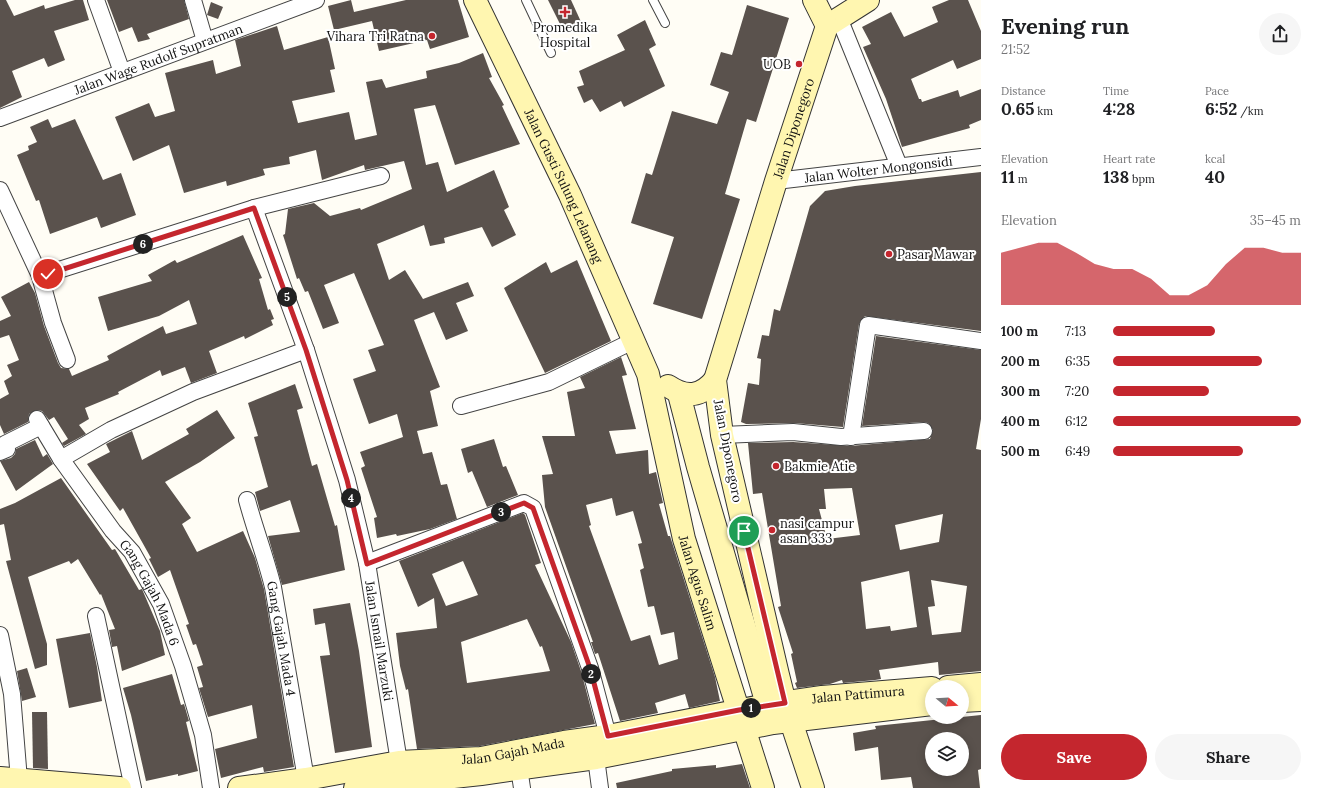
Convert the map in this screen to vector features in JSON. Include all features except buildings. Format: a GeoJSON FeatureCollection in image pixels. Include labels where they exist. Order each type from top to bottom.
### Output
{"type":"FeatureCollection","features":[{"type":"Feature","properties":{"kind":"street"},"geometry":{"type":"LineString","coordinates":[[96,0],[122,72]]}},
{"type":"Feature","properties":{"kind":"street"},"geometry":{"type":"LineString","coordinates":[[193,0],[205,41]]}},
{"type":"Feature","properties":{"kind":"street","name":"Jalan Gusti Sulung Lelanang"},"geometry":{"type":"LineString","coordinates":[[474,0],[570,195],[648,374]]}},
{"type":"Feature","properties":{"kind":"street"},"geometry":{"type":"LineString","coordinates":[[814,0],[833,22],[899,166]]}},
{"type":"Feature","properties":{"kind":"street"},"geometry":{"type":"LineString","coordinates":[[833,22],[868,0]]}},
{"type":"Feature","properties":{"kind":"street","name":"Jalan Wage Rudolf Supratman"},"geometry":{"type":"LineString","coordinates":[[0,118],[308,2]]}},
{"type":"Feature","properties":{"kind":"street","name":"Jalan Diponegoro"},"geometry":{"type":"LineString","coordinates":[[813,788],[779,713],[722,435],[715,380],[776,181],[833,22]]}},
{"type":"Feature","properties":{"kind":"street","name":"Jalan Wolter Mongonsidi"},"geometry":{"type":"LineString","coordinates":[[776,181],[981,157]]}},
{"type":"Feature","properties":{"kind":"street"},"geometry":{"type":"LineString","coordinates":[[40,276],[254,208],[381,176]]}},
{"type":"Feature","properties":{"kind":"street"},"geometry":{"type":"LineString","coordinates":[[0,190],[40,276],[53,323],[67,360]]}},
{"type":"Feature","properties":{"kind":"street","name":"Jalan Ismail Marzuki"},"geometry":{"type":"LineString","coordinates":[[254,208],[306,350],[347,480],[367,564],[398,777]]}},
{"type":"Feature","properties":{"kind":"street"},"geometry":{"type":"LineString","coordinates":[[851,436],[868,325],[981,341]]}},
{"type":"Feature","properties":{"kind":"street"},"geometry":{"type":"LineString","coordinates":[[461,406],[549,382],[633,341]]}},
{"type":"Feature","properties":{"kind":"street"},"geometry":{"type":"LineString","coordinates":[[60,459],[111,430],[193,392],[306,350]]}},
{"type":"Feature","properties":{"kind":"street"},"geometry":{"type":"LineString","coordinates":[[648,374],[679,394],[687,395],[708,388],[715,380]]}},
{"type":"Feature","properties":{"kind":"street","name":"Jalan Agus Salim"},"geometry":{"type":"LineString","coordinates":[[648,374],[684,539],[763,788]]}},
{"type":"Feature","properties":{"kind":"street"},"geometry":{"type":"LineString","coordinates":[[679,394],[698,467],[779,713]]}},
{"type":"Feature","properties":{"kind":"street","name":"Gang Gajah Mada 6"},"geometry":{"type":"LineString","coordinates":[[0,452],[7,449],[5,444],[39,423],[60,459],[113,531],[132,552],[161,604],[182,666],[203,735],[211,788]]}},
{"type":"Feature","properties":{"kind":"street"},"geometry":{"type":"LineString","coordinates":[[722,435],[793,432],[841,437],[924,431]]}},
{"type":"Feature","properties":{"kind":"street","name":"Gang Gajah Mada 4"},"geometry":{"type":"LineString","coordinates":[[247,500],[257,537],[266,559],[273,587],[306,779]]}},
{"type":"Feature","properties":{"kind":"street"},"geometry":{"type":"LineString","coordinates":[[367,564],[524,503],[529,504],[533,508],[590,668],[608,736]]}},
{"type":"Feature","properties":{"kind":"street"},"geometry":{"type":"LineString","coordinates":[[96,616],[133,788]]}},
{"type":"Feature","properties":{"kind":"street"},"geometry":{"type":"LineString","coordinates":[[0,635],[12,694],[10,779],[91,787],[120,788]]}},
{"type":"Feature","properties":{"kind":"street"},"geometry":{"type":"LineString","coordinates":[[969,685],[981,684]]}},
{"type":"Feature","properties":{"kind":"street","name":"Jalan Pattimura"},"geometry":{"type":"LineString","coordinates":[[779,713],[822,697],[925,689]]}},
{"type":"Feature","properties":{"kind":"street"},"geometry":{"type":"LineString","coordinates":[[969,701],[981,700]]}},
{"type":"Feature","properties":{"kind":"street"},"geometry":{"type":"LineString","coordinates":[[742,719],[779,713],[925,704]]}},
{"type":"Feature","properties":{"kind":"street","name":"Jalan Gajah Mada"},"geometry":{"type":"LineString","coordinates":[[240,788],[306,779],[398,777],[481,766],[564,742],[742,719]]}},
{"type":"Feature","properties":{"kind":"street","name":"Jalan Gajah Mada"},"geometry":{"type":"LineString","coordinates":[[481,766],[521,778],[742,719]]}},
{"type":"Feature","properties":{"kind":"street"},"geometry":{"type":"LineString","coordinates":[[596,758],[600,788]]}},
{"type":"Feature","properties":{"kind":"street","name":"Jalan Gajah Mada"},"geometry":{"type":"LineString","coordinates":[[356,788],[398,777]]}},
{"type":"Feature","properties":{"kind":"lane"},"geometry":{"type":"LineString","coordinates":[[526,0],[551,53]]}},
{"type":"Feature","properties":{"kind":"lane"},"geometry":{"type":"LineString","coordinates":[[653,0],[664,24]]}},
{"type":"Feature","properties":{"kind":"place","name":"Promedika Hospital"},"geometry":{"type":"Point","coordinates":[565,12]}},
{"type":"Feature","properties":{"kind":"place","name":"Vihara Tri Ratna"},"geometry":{"type":"Point","coordinates":[432,36]}},
{"type":"Feature","properties":{"kind":"place","name":"UOB"},"geometry":{"type":"Point","coordinates":[799,64]}},
{"type":"Feature","properties":{"kind":"place","name":"Pasar Mawar"},"geometry":{"type":"Point","coordinates":[889,254]}},
{"type":"Feature","properties":{"kind":"place","name":"Bakmie Atie"},"geometry":{"type":"Point","coordinates":[776,466]}},
{"type":"Feature","properties":{"kind":"place","name":"nasi campur asan 333"},"geometry":{"type":"Point","coordinates":[772,530]}},
{"type":"Feature","properties":{"kind":"route"},"geometry":{"type":"LineString","coordinates":[[48,274],[254,208],[306,350],[347,480],[367,564],[524,503],[529,504],[533,508],[590,668],[608,736],[739,710],[785,703],[744,531]]}}]}
